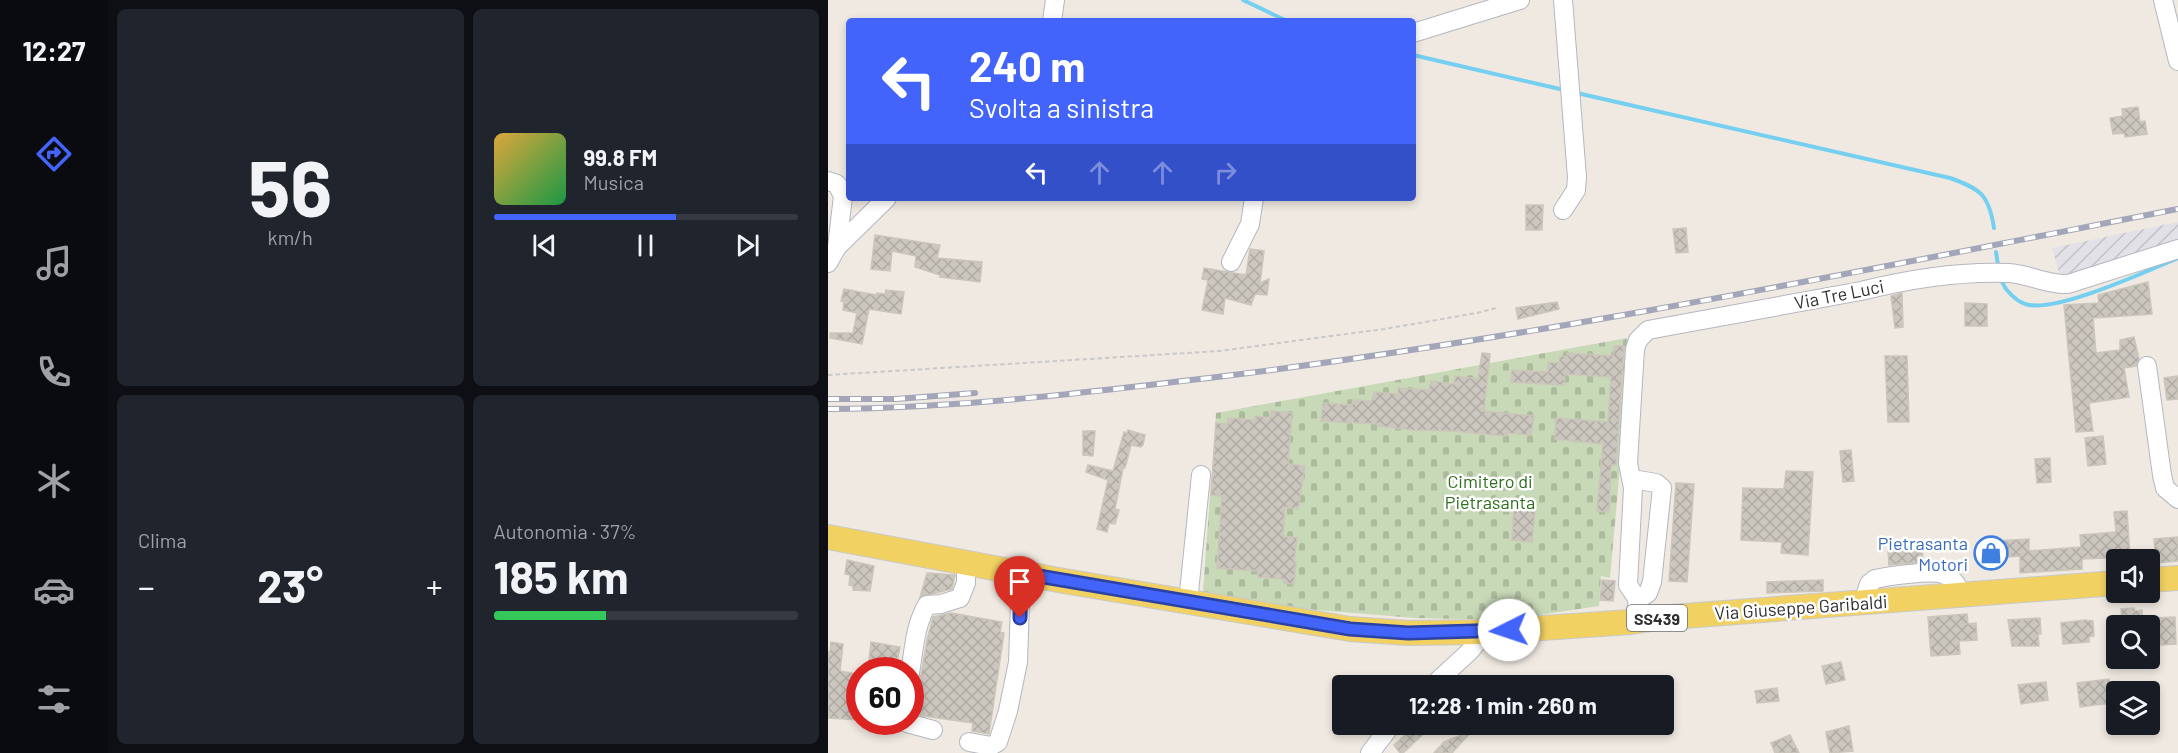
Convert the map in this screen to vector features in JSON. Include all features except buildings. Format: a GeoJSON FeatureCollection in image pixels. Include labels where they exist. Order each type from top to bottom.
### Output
{"type":"FeatureCollection","features":[{"type":"Feature","properties":{"kind":"main road","name":"SS439"},"geometry":{"type":"LineString","coordinates":[[828,537],[1021,573],[1350,629],[1408,633],[1485,632]]}},
{"type":"Feature","properties":{"kind":"main road"},"geometry":{"type":"LineString","coordinates":[[2160,580],[2178,579]]}},
{"type":"Feature","properties":{"kind":"main road","name":"Via Giuseppe Garibaldi"},"geometry":{"type":"LineString","coordinates":[[1485,632],[1635,611],[1658,618],[2106,584]]}},
{"type":"Feature","properties":{"kind":"street"},"geometry":{"type":"LineString","coordinates":[[1052,18],[1055,0]]}},
{"type":"Feature","properties":{"kind":"street"},"geometry":{"type":"LineString","coordinates":[[1416,32],[1520,0]]}},
{"type":"Feature","properties":{"kind":"street"},"geometry":{"type":"LineString","coordinates":[[1563,0],[1577,177],[1576,190],[1563,210]]}},
{"type":"Feature","properties":{"kind":"street"},"geometry":{"type":"LineString","coordinates":[[2163,0],[2178,61]]}},
{"type":"Feature","properties":{"kind":"street"},"geometry":{"type":"LineString","coordinates":[[828,181],[837,184],[843,196],[832,255]]}},
{"type":"Feature","properties":{"kind":"street"},"geometry":{"type":"LineString","coordinates":[[832,255],[884,201]]}},
{"type":"Feature","properties":{"kind":"street"},"geometry":{"type":"LineString","coordinates":[[1231,262],[1250,224],[1254,201]]}},
{"type":"Feature","properties":{"kind":"street","name":"Via Tre Luci"},"geometry":{"type":"LineString","coordinates":[[1635,611],[1628,585],[1633,488],[1628,463],[1635,349],[1638,340],[1648,330],[1861,291],[1892,283],[1947,275],[2011,273],[2053,285],[2068,284],[2178,249]]}},
{"type":"Feature","properties":{"kind":"street"},"geometry":{"type":"LineString","coordinates":[[2147,366],[2165,488],[2178,499]]}},
{"type":"Feature","properties":{"kind":"street"},"geometry":{"type":"LineString","coordinates":[[1188,602],[1202,475]]}},
{"type":"Feature","properties":{"kind":"street"},"geometry":{"type":"LineString","coordinates":[[1632,479],[1656,483],[1662,488],[1652,582],[1648,593],[1635,611]]}},
{"type":"Feature","properties":{"kind":"street"},"geometry":{"type":"LineString","coordinates":[[912,657],[921,615],[927,604],[941,604],[960,598],[966,583],[966,562]]}},
{"type":"Feature","properties":{"kind":"street"},"geometry":{"type":"LineString","coordinates":[[969,742],[991,746],[998,742],[1008,711],[1018,662],[1021,573]]}},
{"type":"Feature","properties":{"kind":"street"},"geometry":{"type":"LineString","coordinates":[[1444,675],[1470,651],[1485,632]]}},
{"type":"Feature","properties":{"kind":"street"},"geometry":{"type":"LineString","coordinates":[[924,728],[933,730]]}},
{"type":"Feature","properties":{"kind":"street"},"geometry":{"type":"LineString","coordinates":[[1370,753],[1384,735]]}},
{"type":"Feature","properties":{"kind":"path"},"geometry":{"type":"LineString","coordinates":[[828,375],[1219,351],[1384,329],[1496,308]]}},
{"type":"Feature","properties":{"kind":"shaded area"},"geometry":{"type":"Polygon","coordinates":[[[2178,222],[2178,241],[2061,279],[2052,248],[2178,222]]]}},
{"type":"Feature","properties":{"kind":"green space","name":"Cimitero di Pietrasanta"},"geometry":{"type":"Polygon","coordinates":[[[1627,338],[1625,411],[1610,578],[1601,576],[1599,606],[1506,620],[1415,618],[1305,609],[1203,592],[1216,413],[1627,338]]]}},
{"type":"Feature","properties":{"kind":"waterway"},"geometry":{"type":"LineString","coordinates":[[1243,0],[1281,18]]}},
{"type":"Feature","properties":{"kind":"waterway"},"geometry":{"type":"LineString","coordinates":[[1416,56],[1564,90]]}},
{"type":"Feature","properties":{"kind":"waterway"},"geometry":{"type":"LineString","coordinates":[[1577,93],[1950,178],[1969,186],[1982,195],[1989,208],[1994,228]]}},
{"type":"Feature","properties":{"kind":"waterway"},"geometry":{"type":"LineString","coordinates":[[1996,252],[1998,265]]}},
{"type":"Feature","properties":{"kind":"waterway"},"geometry":{"type":"LineString","coordinates":[[2002,282],[2008,292],[2025,304],[2057,303],[2101,290],[2178,258]]}},
{"type":"Feature","properties":{"kind":"railway"},"geometry":{"type":"LineString","coordinates":[[828,409],[927,406],[1026,398],[1345,360],[1703,301],[2178,209]]}},
{"type":"Feature","properties":{"kind":"railway"},"geometry":{"type":"LineString","coordinates":[[828,399],[896,399],[975,393]]}},
{"type":"Feature","properties":{"kind":"place","name":"Pietrasanta Motori"},"geometry":{"type":"Point","coordinates":[1991,553]}},
{"type":"Feature","properties":{"kind":"route"},"geometry":{"type":"LineString","coordinates":[[1020,618],[1021,573],[1350,629],[1408,633],[1509,630]]}}]}
